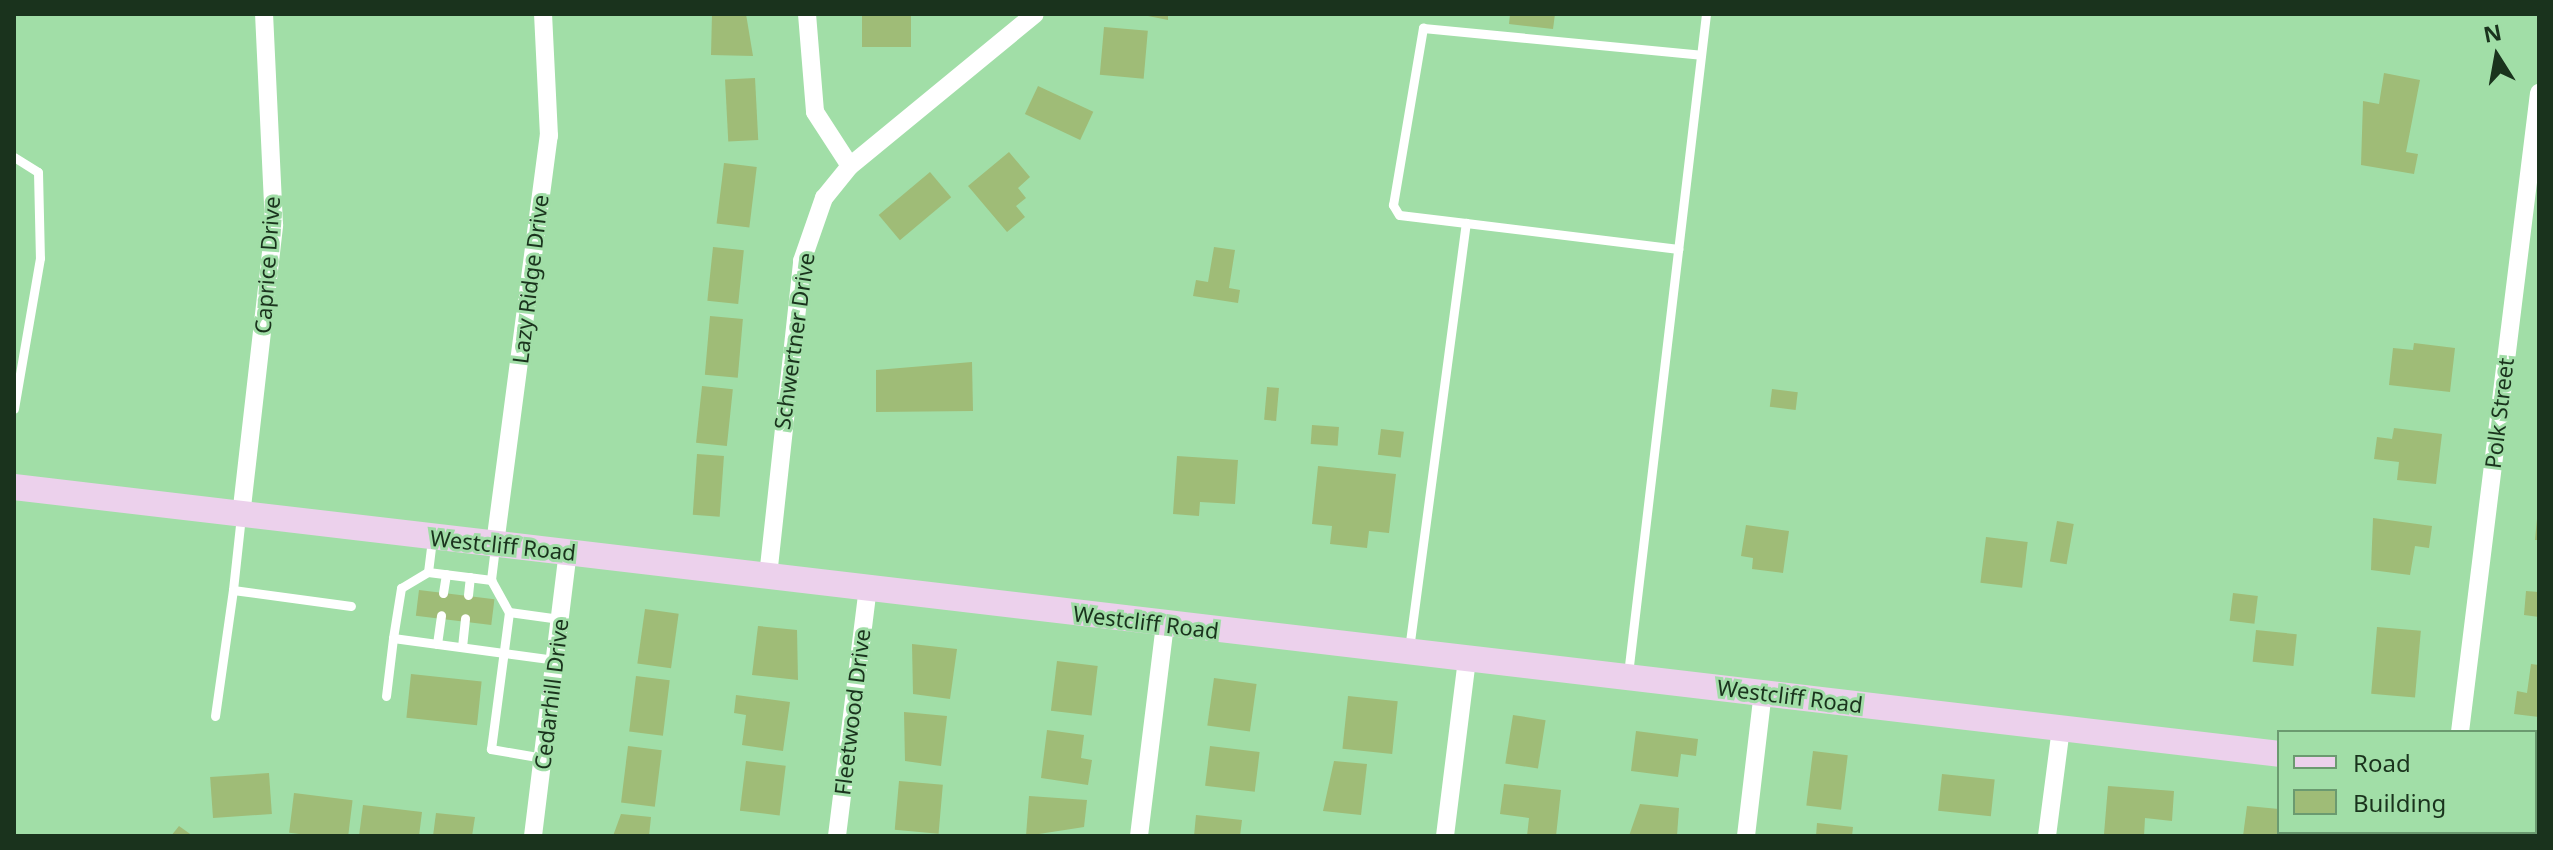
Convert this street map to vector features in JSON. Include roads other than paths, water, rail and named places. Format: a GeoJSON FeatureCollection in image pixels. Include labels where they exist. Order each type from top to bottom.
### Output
{"type":"FeatureCollection","features":[{"type":"Feature","properties":{"kind":"street","name":"Caprice Drive"},"geometry":{"type":"LineString","coordinates":[[241,516],[274,225],[264,14]]}},
{"type":"Feature","properties":{"kind":"street","name":"Lazy Ridge Drive"},"geometry":{"type":"LineString","coordinates":[[495,544],[549,136],[543,14]]}},
{"type":"Feature","properties":{"kind":"street"},"geometry":{"type":"LineString","coordinates":[[807,14],[815,112],[850,166]]}},
{"type":"Feature","properties":{"kind":"street","name":"Schwertner Drive"},"geometry":{"type":"LineString","coordinates":[[768,576],[802,261],[824,198],[850,166],[1035,14]]}},
{"type":"Feature","properties":{"kind":"street","name":"Polk Street"},"geometry":{"type":"LineString","coordinates":[[2460,730],[2539,93]]}},
{"type":"Feature","properties":{"kind":"street","name":"Westcliff Road"},"geometry":{"type":"LineString","coordinates":[[14,487],[2277,754]]}},
{"type":"Feature","properties":{"kind":"street","name":"Cedarhill Drive"},"geometry":{"type":"LineString","coordinates":[[533,836],[568,551]]}},
{"type":"Feature","properties":{"kind":"street","name":"Fleetwood Drive"},"geometry":{"type":"LineString","coordinates":[[837,836],[868,588]]}},
{"type":"Feature","properties":{"kind":"street"},"geometry":{"type":"LineString","coordinates":[[1139,836],[1165,624]]}},
{"type":"Feature","properties":{"kind":"street"},"geometry":{"type":"LineString","coordinates":[[1445,836],[1467,659]]}},
{"type":"Feature","properties":{"kind":"street"},"geometry":{"type":"LineString","coordinates":[[1746,836],[1763,692]]}},
{"type":"Feature","properties":{"kind":"street"},"geometry":{"type":"LineString","coordinates":[[2047,836],[2061,728]]}},
{"type":"Feature","properties":{"kind":"lane"},"geometry":{"type":"LineString","coordinates":[[1433,26],[1435,14]]}},
{"type":"Feature","properties":{"kind":"lane"},"geometry":{"type":"LineString","coordinates":[[1627,677],[1706,14]]}},
{"type":"Feature","properties":{"kind":"lane"},"geometry":{"type":"LineString","coordinates":[[1678,249],[1399,215],[1393,205],[1418,33],[1433,26],[1701,55]]}},
{"type":"Feature","properties":{"kind":"lane"},"geometry":{"type":"LineString","coordinates":[[14,157],[38,172],[40,258],[14,409]]}},
{"type":"Feature","properties":{"kind":"lane"},"geometry":{"type":"LineString","coordinates":[[1409,652],[1466,223]]}},
{"type":"Feature","properties":{"kind":"lane"},"geometry":{"type":"LineString","coordinates":[[215,716],[241,516]]}},
{"type":"Feature","properties":{"kind":"lane"},"geometry":{"type":"LineString","coordinates":[[428,572],[433,537]]}},
{"type":"Feature","properties":{"kind":"lane"},"geometry":{"type":"LineString","coordinates":[[495,544],[491,580],[509,612],[491,749],[543,758]]}},
{"type":"Feature","properties":{"kind":"lane"},"geometry":{"type":"LineString","coordinates":[[386,696],[401,588],[428,572],[491,580]]}},
{"type":"Feature","properties":{"kind":"lane"},"geometry":{"type":"LineString","coordinates":[[443,593],[446,574]]}},
{"type":"Feature","properties":{"kind":"lane"},"geometry":{"type":"LineString","coordinates":[[468,595],[470,577]]}},
{"type":"Feature","properties":{"kind":"lane"},"geometry":{"type":"LineString","coordinates":[[233,590],[351,606]]}},
{"type":"Feature","properties":{"kind":"lane"},"geometry":{"type":"LineString","coordinates":[[509,612],[560,619]]}},
{"type":"Feature","properties":{"kind":"lane"},"geometry":{"type":"LineString","coordinates":[[437,644],[441,615]]}},
{"type":"Feature","properties":{"kind":"lane"},"geometry":{"type":"LineString","coordinates":[[462,647],[465,618]]}},
{"type":"Feature","properties":{"kind":"lane"},"geometry":{"type":"LineString","coordinates":[[393,638],[555,660]]}}]}
